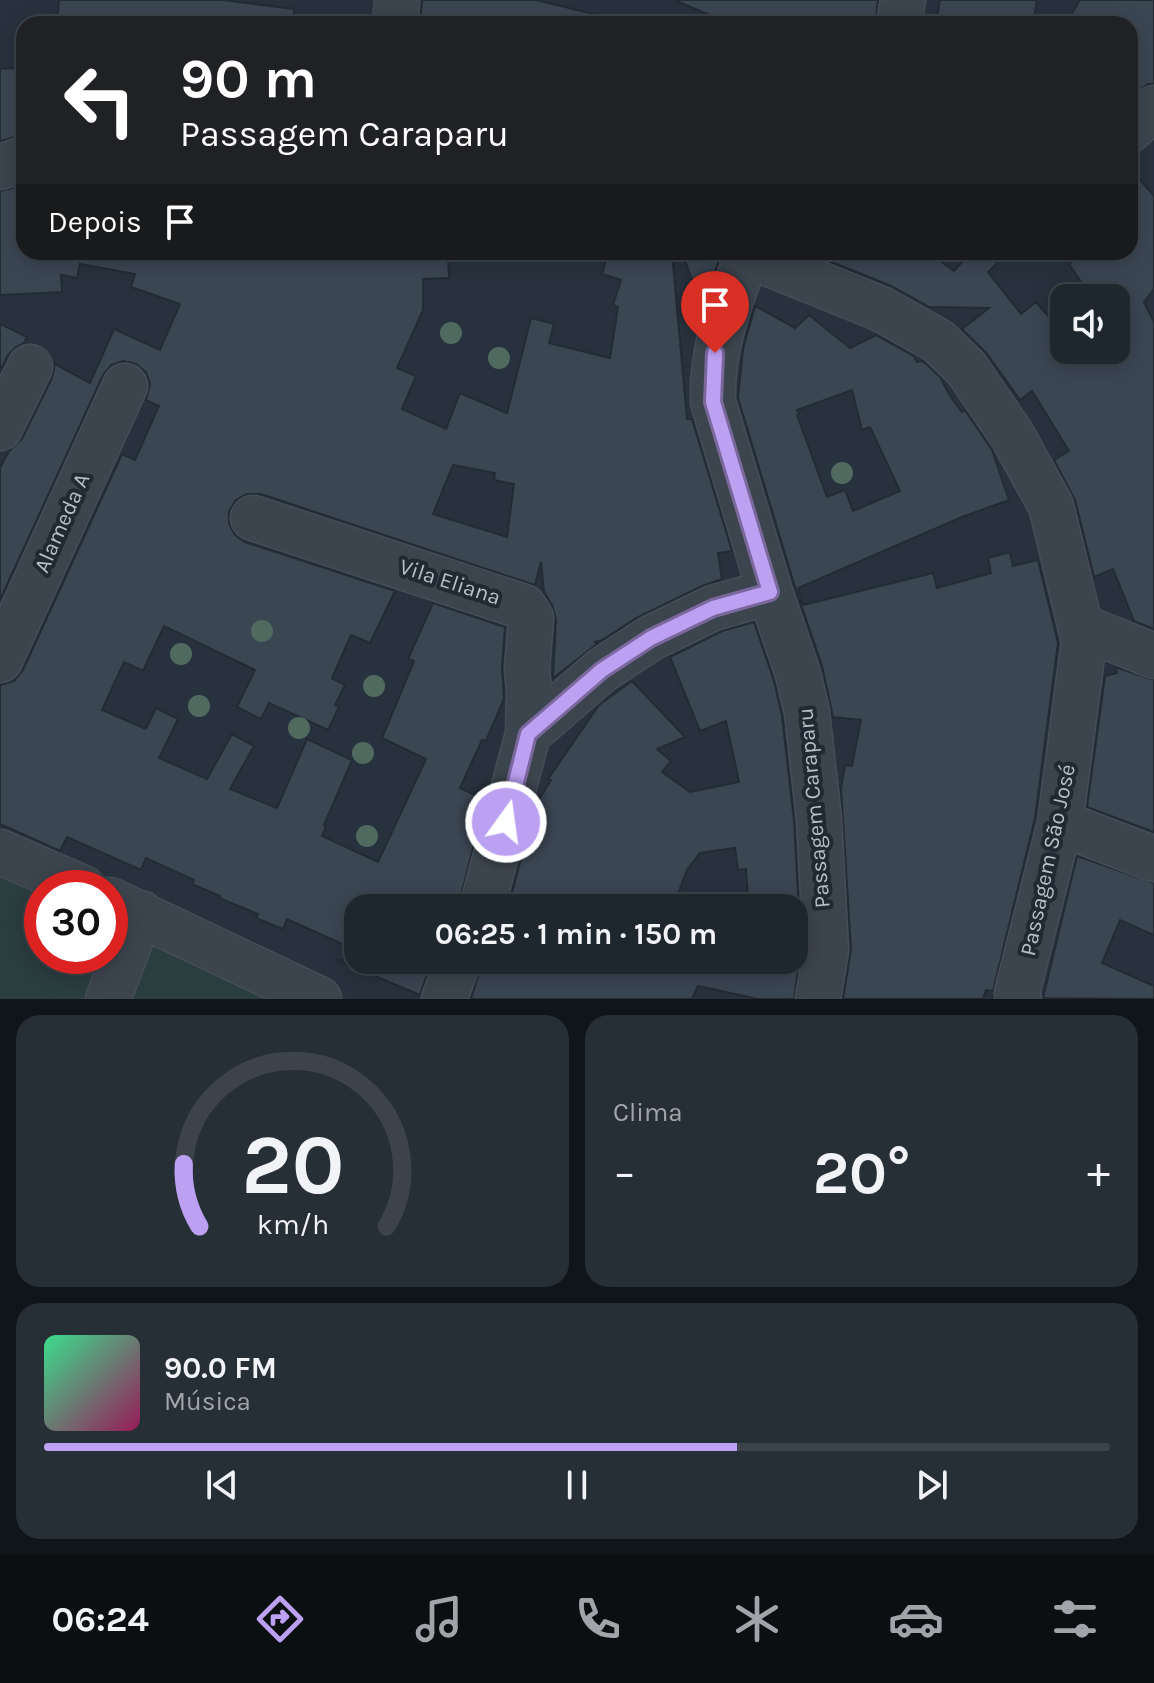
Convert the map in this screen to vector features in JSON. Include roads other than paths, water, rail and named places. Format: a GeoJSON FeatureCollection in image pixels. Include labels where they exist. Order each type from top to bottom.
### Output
{"type":"FeatureCollection","features":[{"type":"Feature","properties":{"kind":"street"},"geometry":{"type":"LineString","coordinates":[[1138,123],[1154,108]]}},
{"type":"Feature","properties":{"kind":"street","name":"Passagem Caraparu"},"geometry":{"type":"LineString","coordinates":[[744,260],[718,342],[712,378],[713,402],[798,674],[807,712],[819,819],[826,950],[818,999]]}},
{"type":"Feature","properties":{"kind":"street","name":"Passagem São José"},"geometry":{"type":"LineString","coordinates":[[763,260],[912,325],[938,341],[966,368],[1012,435],[1051,506],[1084,641],[1060,823],[1017,993],[1019,999]]}},
{"type":"Feature","properties":{"kind":"street"},"geometry":{"type":"LineString","coordinates":[[0,428],[30,367]]}},
{"type":"Feature","properties":{"kind":"street","name":"Alameda A"},"geometry":{"type":"LineString","coordinates":[[0,660],[125,386]]}},
{"type":"Feature","properties":{"kind":"street","name":"Vila Eliana"},"geometry":{"type":"LineString","coordinates":[[253,518],[524,607],[531,618],[527,669],[528,734],[486,894]]}},
{"type":"Feature","properties":{"kind":"street"},"geometry":{"type":"LineString","coordinates":[[528,734],[602,670],[651,638],[713,608],[770,592]]}},
{"type":"Feature","properties":{"kind":"street"},"geometry":{"type":"LineString","coordinates":[[1080,626],[1154,656]]}},
{"type":"Feature","properties":{"kind":"street"},"geometry":{"type":"LineString","coordinates":[[1060,823],[1154,859]]}},
{"type":"Feature","properties":{"kind":"street"},"geometry":{"type":"LineString","coordinates":[[0,852],[42,870]]}},
{"type":"Feature","properties":{"kind":"street"},"geometry":{"type":"LineString","coordinates":[[128,907],[319,999]]}},
{"type":"Feature","properties":{"kind":"street"},"geometry":{"type":"LineString","coordinates":[[108,999],[113,974]]}},
{"type":"Feature","properties":{"kind":"street"},"geometry":{"type":"LineString","coordinates":[[444,999],[454,974]]}}]}
